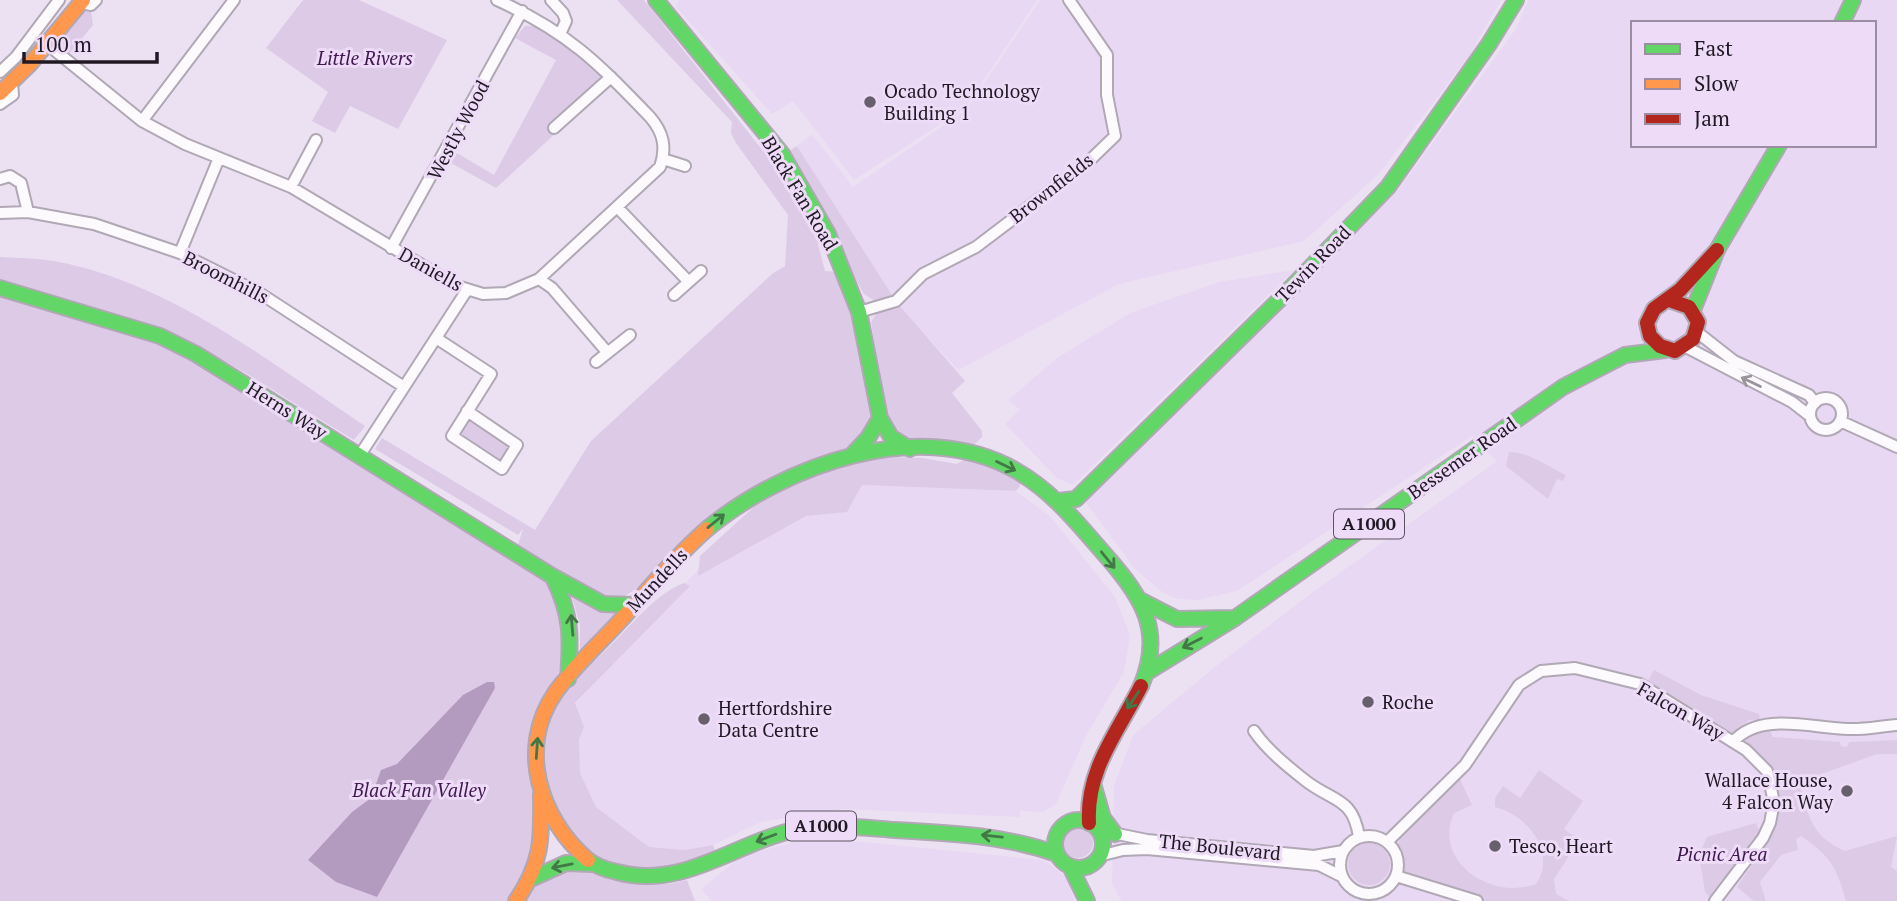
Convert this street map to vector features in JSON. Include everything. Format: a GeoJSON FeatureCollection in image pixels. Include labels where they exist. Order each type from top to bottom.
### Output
{"type":"FeatureCollection","features":[{"type":"Feature","properties":{"kind":"main road","name":"Tewin Road"},"geometry":{"type":"LineString","coordinates":[[1076,499],[1282,297],[1388,187],[1489,44],[1516,0]]}},
{"type":"Feature","properties":{"kind":"main road"},"geometry":{"type":"LineString","coordinates":[[1843,21],[1853,0]]}},
{"type":"Feature","properties":{"kind":"main road"},"geometry":{"type":"LineString","coordinates":[[0,93],[12,83],[82,2]]}},
{"type":"Feature","properties":{"kind":"main road","name":"Black Fan Road"},"geometry":{"type":"LineString","coordinates":[[662,2],[782,154],[828,234],[859,312],[880,418],[891,437],[910,449]]}},
{"type":"Feature","properties":{"kind":"main road"},"geometry":{"type":"LineString","coordinates":[[1693,310],[1717,250],[1778,147]]}},
{"type":"Feature","properties":{"kind":"main road"},"geometry":{"type":"LineString","coordinates":[[1669,300],[1707,257],[1717,250]]}},
{"type":"Feature","properties":{"kind":"main road","name":"Herns Way"},"geometry":{"type":"LineString","coordinates":[[0,288],[160,337],[196,354],[552,576],[603,604],[634,605]]}},
{"type":"Feature","properties":{"kind":"main road"},"geometry":{"type":"LineString","coordinates":[[1669,300],[1680,301],[1693,310],[1698,320],[1697,332],[1686,347]]}},
{"type":"Feature","properties":{"kind":"main road","name":"A1000"},"geometry":{"type":"LineString","coordinates":[[1648,331],[1647,323],[1653,309],[1669,300]]}},
{"type":"Feature","properties":{"kind":"main road"},"geometry":{"type":"LineString","coordinates":[[1648,331],[1655,344],[1665,350]]}},
{"type":"Feature","properties":{"kind":"main road","name":"Bessemer Road"},"geometry":{"type":"LineString","coordinates":[[1149,671],[1235,618],[1563,387],[1625,355],[1648,331]]}},
{"type":"Feature","properties":{"kind":"main road","name":"A1000"},"geometry":{"type":"LineString","coordinates":[[1665,350],[1686,347]]}},
{"type":"Feature","properties":{"kind":"main road","name":"Bessemer Road"},"geometry":{"type":"LineString","coordinates":[[1625,355],[1665,350]]}},
{"type":"Feature","properties":{"kind":"main road"},"geometry":{"type":"LineString","coordinates":[[851,456],[868,438],[880,418]]}},
{"type":"Feature","properties":{"kind":"main road","name":"Mundells"},"geometry":{"type":"LineString","coordinates":[[593,864],[558,827],[541,790],[536,763],[540,725],[545,711],[568,679],[685,549],[732,509],[780,480],[851,456],[910,449],[965,452],[990,459],[1019,472],[1058,501],[1140,600],[1150,628],[1149,671],[1108,741],[1091,781],[1093,827]]}},
{"type":"Feature","properties":{"kind":"main road"},"geometry":{"type":"LineString","coordinates":[[1058,501],[1076,499],[1075,519]]}},
{"type":"Feature","properties":{"kind":"main road"},"geometry":{"type":"LineString","coordinates":[[552,576],[571,615],[573,631],[568,679]]}},
{"type":"Feature","properties":{"kind":"main road","name":"A1000"},"geometry":{"type":"LineString","coordinates":[[1140,600],[1177,619],[1235,618]]}},
{"type":"Feature","properties":{"kind":"main road"},"geometry":{"type":"LineString","coordinates":[[1091,781],[1103,818],[1115,834]]}},
{"type":"Feature","properties":{"kind":"main road"},"geometry":{"type":"LineString","coordinates":[[516,901],[533,878],[542,843],[541,790]]}},
{"type":"Feature","properties":{"kind":"main road"},"geometry":{"type":"LineString","coordinates":[[1057,853],[1055,844],[1062,827],[1073,821],[1093,827]]}},
{"type":"Feature","properties":{"kind":"main road","name":"A1000"},"geometry":{"type":"LineString","coordinates":[[593,864],[645,878],[676,876],[719,861],[761,839],[810,827],[989,835],[1032,844],[1057,853],[1070,866],[1077,884],[1086,896]]}},
{"type":"Feature","properties":{"kind":"main road","name":"A1000"},"geometry":{"type":"LineString","coordinates":[[1086,896],[1102,843],[1093,827]]}},
{"type":"Feature","properties":{"kind":"main road"},"geometry":{"type":"LineString","coordinates":[[1070,866],[1083,867],[1095,860]]}},
{"type":"Feature","properties":{"kind":"main road"},"geometry":{"type":"LineString","coordinates":[[533,878],[565,863],[593,864]]}},
{"type":"Feature","properties":{"kind":"street"},"geometry":{"type":"LineString","coordinates":[[0,72],[16,57],[59,0]]}},
{"type":"Feature","properties":{"kind":"street"},"geometry":{"type":"LineString","coordinates":[[82,2],[91,5],[96,0]]}},
{"type":"Feature","properties":{"kind":"street"},"geometry":{"type":"LineString","coordinates":[[142,121],[234,0]]}},
{"type":"Feature","properties":{"kind":"street"},"geometry":{"type":"LineString","coordinates":[[497,0],[561,32],[611,77],[659,128],[664,144],[663,159],[685,166]]}},
{"type":"Feature","properties":{"kind":"street"},"geometry":{"type":"LineString","coordinates":[[551,0],[566,21],[561,32]]}},
{"type":"Feature","properties":{"kind":"street","name":"Brownfields"},"geometry":{"type":"LineString","coordinates":[[859,312],[896,301],[923,274],[976,247],[1088,162],[1115,136],[1107,95],[1107,55],[1069,0]]}},
{"type":"Feature","properties":{"kind":"street","name":"Westly Wood"},"geometry":{"type":"LineString","coordinates":[[391,248],[522,11]]}},
{"type":"Feature","properties":{"kind":"street","name":"Daniells"},"geometry":{"type":"LineString","coordinates":[[47,44],[142,121],[219,158],[290,187],[391,248],[467,290],[483,294],[506,293],[539,279],[618,208],[660,167],[663,159]]}},
{"type":"Feature","properties":{"kind":"street"},"geometry":{"type":"LineString","coordinates":[[554,128],[611,77]]}},
{"type":"Feature","properties":{"kind":"street"},"geometry":{"type":"LineString","coordinates":[[0,104],[13,95],[12,83]]}},
{"type":"Feature","properties":{"kind":"street"},"geometry":{"type":"LineString","coordinates":[[290,187],[316,140]]}},
{"type":"Feature","properties":{"kind":"street"},"geometry":{"type":"LineString","coordinates":[[180,253],[219,158]]}},
{"type":"Feature","properties":{"kind":"street"},"geometry":{"type":"LineString","coordinates":[[0,179],[10,176],[22,183],[28,212]]}},
{"type":"Feature","properties":{"kind":"street"},"geometry":{"type":"LineString","coordinates":[[618,208],[688,281]]}},
{"type":"Feature","properties":{"kind":"street","name":"Broomhills"},"geometry":{"type":"LineString","coordinates":[[0,213],[28,212],[94,224],[180,253],[258,292],[404,387]]}},
{"type":"Feature","properties":{"kind":"street"},"geometry":{"type":"LineString","coordinates":[[674,295],[701,271]]}},
{"type":"Feature","properties":{"kind":"street"},"geometry":{"type":"LineString","coordinates":[[539,279],[552,288],[607,352]]}},
{"type":"Feature","properties":{"kind":"street"},"geometry":{"type":"LineString","coordinates":[[360,455],[467,290]]}},
{"type":"Feature","properties":{"kind":"street"},"geometry":{"type":"LineString","coordinates":[[1697,332],[1734,361],[1809,395],[1815,403]]}},
{"type":"Feature","properties":{"kind":"street"},"geometry":{"type":"LineString","coordinates":[[596,362],[630,335]]}},
{"type":"Feature","properties":{"kind":"street"},"geometry":{"type":"LineString","coordinates":[[436,338],[491,374],[467,411],[452,436],[502,469],[517,445],[467,411]]}},
{"type":"Feature","properties":{"kind":"street"},"geometry":{"type":"LineString","coordinates":[[1686,347],[1792,402],[1810,416],[1820,429],[1833,428],[1840,421],[1840,407],[1833,400],[1823,398],[1815,403],[1810,416]]}},
{"type":"Feature","properties":{"kind":"street"},"geometry":{"type":"LineString","coordinates":[[1840,421],[1897,447]]}},
{"type":"Feature","properties":{"kind":"street","name":"Falcon Way"},"geometry":{"type":"LineString","coordinates":[[1387,842],[1465,765],[1519,685],[1541,671],[1574,668],[1640,684],[1733,742],[1759,760],[1767,771],[1774,802],[1770,823],[1763,838],[1715,901]]}},
{"type":"Feature","properties":{"kind":"street"},"geometry":{"type":"LineString","coordinates":[[1733,742],[1741,732],[1765,725],[1851,729],[1897,725]]}},
{"type":"Feature","properties":{"kind":"street"},"geometry":{"type":"LineString","coordinates":[[1254,731],[1306,780],[1340,799],[1356,821],[1359,837]]}},
{"type":"Feature","properties":{"kind":"street","name":"The Boulevard"},"geometry":{"type":"LineString","coordinates":[[1093,827],[1147,840],[1314,856],[1343,851]]}},
{"type":"Feature","properties":{"kind":"street"},"geometry":{"type":"LineString","coordinates":[[1371,835],[1387,842],[1396,854],[1396,876],[1385,889],[1370,894],[1352,890],[1341,876],[1339,867],[1343,851],[1359,837],[1371,835]]}},
{"type":"Feature","properties":{"kind":"street","name":"The Boulevard"},"geometry":{"type":"LineString","coordinates":[[1095,860],[1124,850],[1147,849],[1319,865],[1341,876]]}},
{"type":"Feature","properties":{"kind":"street"},"geometry":{"type":"LineString","coordinates":[[1396,876],[1477,901]]}},
{"type":"Feature","properties":{"kind":"shaded area"},"geometry":{"type":"Polygon","coordinates":[[[679,0],[1037,0],[965,108],[854,180],[793,101],[772,114],[676,7],[679,0]]]}},
{"type":"Feature","properties":{"kind":"shaded area"},"geometry":{"type":"Polygon","coordinates":[[[1040,0],[1501,0],[1469,56],[1379,174],[1304,241],[1119,284],[958,370],[903,312],[797,146],[812,134],[853,187],[966,110],[1040,0]]]}},
{"type":"Feature","properties":{"kind":"shaded area"},"geometry":{"type":"Polygon","coordinates":[[[1529,0],[1897,0],[1897,878],[1884,901],[1121,901],[1112,883],[1114,786],[1133,735],[1211,670],[1310,594],[1497,461],[1472,436],[1237,591],[1198,600],[1177,599],[1162,592],[1134,568],[1084,500],[1398,190],[1515,30],[1529,0]]]}},
{"type":"Feature","properties":{"kind":"shaded area"},"geometry":{"type":"Polygon","coordinates":[[[1294,270],[1073,485],[1057,478],[1005,424],[1020,410],[1008,400],[1057,358],[1130,313],[1219,282],[1294,270]]]}},
{"type":"Feature","properties":{"kind":"shaded area"},"geometry":{"type":"Polygon","coordinates":[[[862,485],[1016,491],[1051,517],[1115,597],[1130,635],[1124,672],[1087,734],[1056,804],[1043,812],[1020,811],[1020,817],[844,809],[761,822],[713,845],[685,850],[649,847],[596,807],[580,773],[575,704],[703,564],[862,485]]]}},
{"type":"Feature","properties":{"kind":"shaded area"},"geometry":{"type":"Polygon","coordinates":[[[487,682],[494,682],[495,688],[377,897],[336,882],[308,860],[352,812],[371,798],[381,770],[397,764],[463,695],[487,682]]]}},
{"type":"Feature","properties":{"kind":"shaded area"},"geometry":{"type":"Polygon","coordinates":[[[800,840],[864,842],[1043,860],[1067,877],[1075,901],[711,901],[701,889],[740,857],[800,840]]]}},
{"type":"Feature","properties":{"kind":"green space","name":"Little Rivers"},"geometry":{"type":"Polygon","coordinates":[[[303,0],[359,0],[447,40],[398,129],[350,106],[335,133],[312,121],[328,92],[266,48],[303,0]]]}},
{"type":"Feature","properties":{"kind":"green space"},"geometry":{"type":"Polygon","coordinates":[[[617,0],[644,0],[771,161],[817,240],[825,271],[838,272],[860,349],[872,411],[871,422],[854,444],[786,474],[720,515],[689,537],[642,584],[608,602],[517,548],[523,529],[518,535],[375,449],[382,438],[535,530],[591,441],[772,274],[785,266],[788,215],[736,143],[731,133],[732,122],[617,0]]]}},
{"type":"Feature","properties":{"kind":"green space"},"geometry":{"type":"Polygon","coordinates":[[[82,10],[91,11],[93,25],[70,53],[63,48],[62,39],[82,10]]]}},
{"type":"Feature","properties":{"kind":"green space"},"geometry":{"type":"Polygon","coordinates":[[[525,26],[534,27],[555,37],[603,77],[551,127],[556,133],[496,188],[451,163],[457,153],[494,175],[556,60],[515,38],[525,26]]]}},
{"type":"Feature","properties":{"kind":"green space"},"geometry":{"type":"Polygon","coordinates":[[[797,146],[892,295],[875,301],[864,294],[784,154],[797,146]]]}},
{"type":"Feature","properties":{"kind":"green space","name":"Black Fan Valley"},"geometry":{"type":"Polygon","coordinates":[[[0,257],[54,261],[97,271],[138,287],[217,327],[365,426],[354,440],[211,354],[144,323],[105,311],[6,289],[159,342],[196,360],[547,580],[562,601],[566,658],[537,714],[531,770],[539,831],[538,852],[510,901],[0,901],[0,257]]]}},
{"type":"Feature","properties":{"kind":"green space"},"geometry":{"type":"Polygon","coordinates":[[[899,305],[965,381],[952,393],[982,431],[982,437],[974,445],[911,441],[900,437],[886,422],[871,322],[878,311],[899,305]]]}},
{"type":"Feature","properties":{"kind":"green space"},"geometry":{"type":"Polygon","coordinates":[[[470,419],[508,444],[510,451],[503,462],[497,462],[459,438],[458,432],[465,420],[470,419]]]}},
{"type":"Feature","properties":{"kind":"green space"},"geometry":{"type":"Polygon","coordinates":[[[1509,452],[1531,457],[1566,475],[1563,481],[1557,479],[1548,499],[1506,466],[1509,452]]]}},
{"type":"Feature","properties":{"kind":"green space"},"geometry":{"type":"Polygon","coordinates":[[[890,457],[923,458],[957,464],[965,459],[984,463],[1020,480],[1020,486],[1016,491],[862,485],[847,512],[806,516],[698,576],[700,556],[769,493],[840,465],[890,457]]]}},
{"type":"Feature","properties":{"kind":"green space"},"geometry":{"type":"Polygon","coordinates":[[[684,583],[690,586],[575,703],[584,727],[579,739],[580,773],[596,807],[649,847],[685,850],[713,845],[717,856],[663,872],[625,869],[589,851],[574,838],[562,822],[547,786],[544,760],[546,728],[561,697],[576,678],[655,601],[684,583]]]}},
{"type":"Feature","properties":{"kind":"green space"},"geometry":{"type":"Polygon","coordinates":[[[577,596],[596,608],[617,614],[580,652],[580,625],[572,597],[577,596]]]}},
{"type":"Feature","properties":{"kind":"green space"},"geometry":{"type":"Polygon","coordinates":[[[1654,670],[1701,695],[1759,714],[1760,720],[1749,720],[1731,735],[1646,684],[1654,670]]]}},
{"type":"Feature","properties":{"kind":"green space"},"geometry":{"type":"Polygon","coordinates":[[[1769,729],[1773,737],[1840,742],[1841,746],[1847,747],[1849,742],[1897,740],[1897,754],[1877,754],[1799,782],[1813,824],[1833,845],[1845,851],[1897,836],[1891,867],[1897,871],[1897,901],[1846,901],[1831,863],[1801,836],[1796,839],[1798,850],[1781,855],[1760,882],[1766,901],[1754,901],[1737,887],[1772,829],[1777,798],[1775,782],[1768,764],[1743,736],[1769,729]]]}},
{"type":"Feature","properties":{"kind":"green space"},"geometry":{"type":"Polygon","coordinates":[[[1539,770],[1583,801],[1564,829],[1579,840],[1554,879],[1556,894],[1569,901],[1482,901],[1433,880],[1402,872],[1397,846],[1402,834],[1459,777],[1472,805],[1454,813],[1449,831],[1451,847],[1458,861],[1484,882],[1519,888],[1536,884],[1542,872],[1543,860],[1536,837],[1518,818],[1495,807],[1495,798],[1503,786],[1520,798],[1539,770]]]}},
{"type":"Feature","properties":{"kind":"green space","name":"Picnic Area"},"geometry":{"type":"Polygon","coordinates":[[[1756,823],[1761,835],[1710,897],[1705,892],[1699,855],[1707,837],[1756,823]]]}},
{"type":"Feature","properties":{"kind":"green space"},"geometry":{"type":"Polygon","coordinates":[[[1078,828],[1089,832],[1093,843],[1089,854],[1078,858],[1067,854],[1063,843],[1067,832],[1078,828]]]}},
{"type":"Feature","properties":{"kind":"green space"},"geometry":{"type":"Polygon","coordinates":[[[1369,843],[1384,849],[1390,864],[1384,879],[1369,885],[1354,879],[1348,864],[1354,849],[1369,843]]]}},
{"type":"Feature","properties":{"kind":"green space"},"geometry":{"type":"Polygon","coordinates":[[[565,867],[669,884],[687,880],[695,901],[523,901],[544,876],[565,867]]]}},
{"type":"Feature","properties":{"kind":"traffic: fast"},"geometry":{"type":"LineString","coordinates":[[656,0],[782,154],[828,234],[859,312],[880,418],[891,437],[910,449]]}},
{"type":"Feature","properties":{"kind":"traffic: fast"},"geometry":{"type":"LineString","coordinates":[[1058,501],[1076,499],[1282,297],[1388,187],[1489,44],[1516,0]]}},
{"type":"Feature","properties":{"kind":"traffic: fast"},"geometry":{"type":"LineString","coordinates":[[1843,21],[1853,0]]}},
{"type":"Feature","properties":{"kind":"traffic: fast"},"geometry":{"type":"LineString","coordinates":[[1693,310],[1717,250],[1778,147]]}},
{"type":"Feature","properties":{"kind":"traffic: fast"},"geometry":{"type":"LineString","coordinates":[[0,288],[160,336],[196,354],[552,576],[603,604],[634,605]]}},
{"type":"Feature","properties":{"kind":"traffic: fast"},"geometry":{"type":"LineString","coordinates":[[1149,671],[1235,618],[1563,387],[1625,355],[1665,350]]}},
{"type":"Feature","properties":{"kind":"traffic: fast"},"geometry":{"type":"LineString","coordinates":[[851,456],[868,438],[880,418]]}},
{"type":"Feature","properties":{"kind":"traffic: fast"},"geometry":{"type":"LineString","coordinates":[[707,529],[738,506],[774,485],[813,468],[854,455],[896,448],[938,447],[978,454],[1029,478],[1053,498],[1076,521],[1131,587],[1140,602],[1150,632],[1148,667],[1141,686]]}},
{"type":"Feature","properties":{"kind":"traffic: fast"},"geometry":{"type":"LineString","coordinates":[[553,577],[564,603],[569,627],[568,679]]}},
{"type":"Feature","properties":{"kind":"traffic: fast"},"geometry":{"type":"LineString","coordinates":[[1140,600],[1177,619],[1234,618]]}},
{"type":"Feature","properties":{"kind":"traffic: fast"},"geometry":{"type":"LineString","coordinates":[[1094,787],[1103,818],[1115,834]]}},
{"type":"Feature","properties":{"kind":"traffic: fast"},"geometry":{"type":"LineString","coordinates":[[1079,820],[1096,827],[1103,844],[1096,861],[1079,868],[1062,861],[1055,844],[1062,827],[1079,820]]}},
{"type":"Feature","properties":{"kind":"traffic: fast"},"geometry":{"type":"LineString","coordinates":[[588,860],[617,872],[644,876],[669,874],[693,868],[789,831],[835,826],[977,836],[1057,854]]}},
{"type":"Feature","properties":{"kind":"traffic: fast"},"geometry":{"type":"LineString","coordinates":[[533,878],[566,863],[593,864]]}},
{"type":"Feature","properties":{"kind":"traffic: fast"},"geometry":{"type":"LineString","coordinates":[[1070,866],[1087,901]]}},
{"type":"Feature","properties":{"kind":"traffic: slow"},"geometry":{"type":"LineString","coordinates":[[0,93],[30,64],[83,0]]}},
{"type":"Feature","properties":{"kind":"traffic: slow"},"geometry":{"type":"LineString","coordinates":[[588,860],[557,824],[546,804],[539,782],[537,737],[544,715],[555,693],[570,674],[707,529]]}},
{"type":"Feature","properties":{"kind":"traffic: slow"},"geometry":{"type":"LineString","coordinates":[[516,901],[531,875],[539,850],[541,795]]}},
{"type":"Feature","properties":{"kind":"traffic: jam"},"geometry":{"type":"LineString","coordinates":[[1669,300],[1689,307],[1698,322],[1693,339],[1675,351],[1660,346],[1650,336],[1647,323],[1654,309],[1680,290],[1717,250]]}},
{"type":"Feature","properties":{"kind":"traffic: jam"},"geometry":{"type":"LineString","coordinates":[[1089,823],[1089,803],[1098,768],[1141,686]]}},
{"type":"Feature","properties":{"kind":"place","name":"Ocado Technology Building 1"},"geometry":{"type":"Point","coordinates":[870,102]}},
{"type":"Feature","properties":{"kind":"place","name":"Roche"},"geometry":{"type":"Point","coordinates":[1368,702]}},
{"type":"Feature","properties":{"kind":"place","name":"Hertfordshire Data Centre"},"geometry":{"type":"Point","coordinates":[704,719]}},
{"type":"Feature","properties":{"kind":"place","name":"Wallace House, 4 Falcon Way"},"geometry":{"type":"Point","coordinates":[1847,791]}},
{"type":"Feature","properties":{"kind":"place","name":"Tesco, Heart"},"geometry":{"type":"Point","coordinates":[1495,846]}}]}
